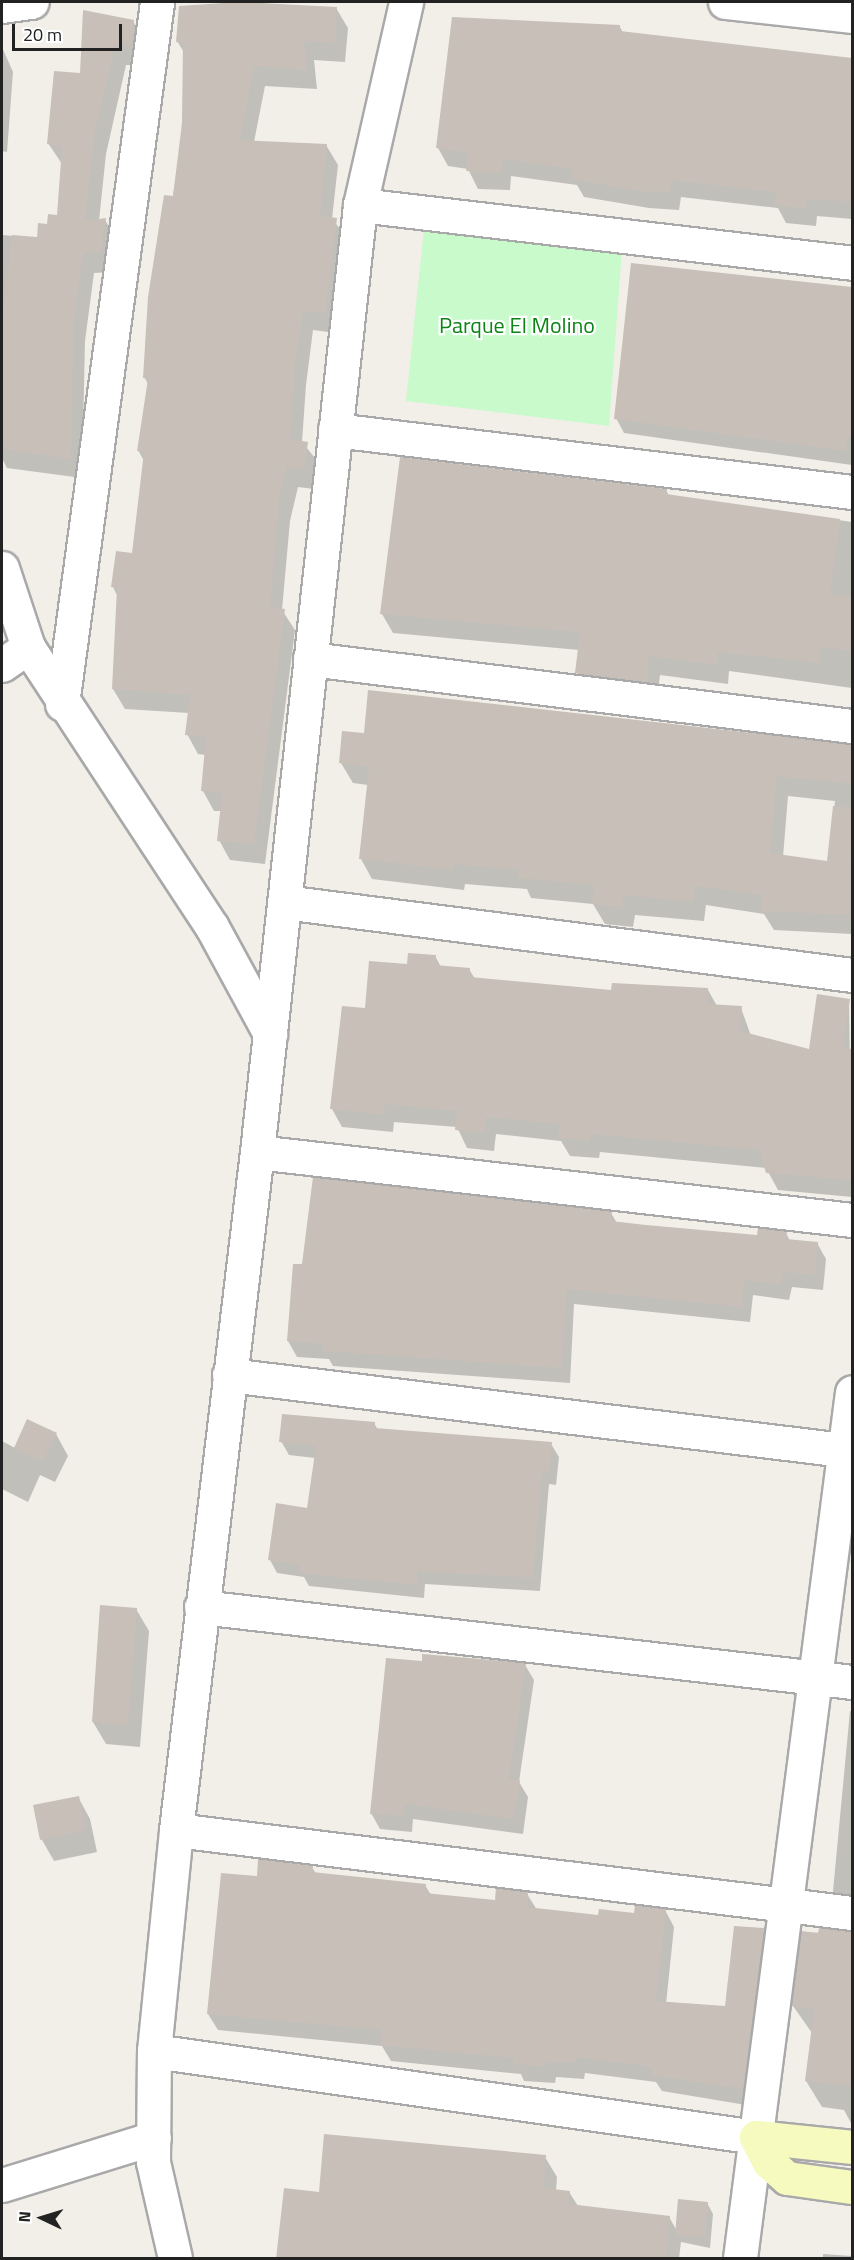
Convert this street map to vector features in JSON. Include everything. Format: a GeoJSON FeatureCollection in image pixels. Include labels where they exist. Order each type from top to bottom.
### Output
{"type":"FeatureCollection","features":[{"type":"Feature","properties":{"kind":"main road"},"geometry":{"type":"LineString","coordinates":[[756,2137],[852,2147]]}},
{"type":"Feature","properties":{"kind":"main road"},"geometry":{"type":"LineString","coordinates":[[756,2137],[769,2162],[787,2178],[852,2187]]}},
{"type":"Feature","properties":{"kind":"street"},"geometry":{"type":"LineString","coordinates":[[2,6],[32,2]]}},
{"type":"Feature","properties":{"kind":"street"},"geometry":{"type":"LineString","coordinates":[[62,704],[157,2]]}},
{"type":"Feature","properties":{"kind":"street"},"geometry":{"type":"LineString","coordinates":[[176,2259],[153,2162],[154,2051],[176,1830],[257,1152],[360,205],[406,2]]}},
{"type":"Feature","properties":{"kind":"street"},"geometry":{"type":"LineString","coordinates":[[725,2],[852,16]]}},
{"type":"Feature","properties":{"kind":"street"},"geometry":{"type":"LineString","coordinates":[[360,205],[852,263]]}},
{"type":"Feature","properties":{"kind":"street"},"geometry":{"type":"LineString","coordinates":[[336,430],[852,492]]}},
{"type":"Feature","properties":{"kind":"street"},"geometry":{"type":"LineString","coordinates":[[2,568],[28,647],[62,704],[147,824],[270,1034]]}},
{"type":"Feature","properties":{"kind":"street"},"geometry":{"type":"LineString","coordinates":[[2,665],[28,647]]}},
{"type":"Feature","properties":{"kind":"street"},"geometry":{"type":"LineString","coordinates":[[310,659],[852,726]]}},
{"type":"Feature","properties":{"kind":"street"},"geometry":{"type":"LineString","coordinates":[[284,902],[852,975]]}},
{"type":"Feature","properties":{"kind":"street"},"geometry":{"type":"LineString","coordinates":[[257,1152],[852,1220]]}},
{"type":"Feature","properties":{"kind":"street"},"geometry":{"type":"LineString","coordinates":[[229,1375],[849,1450]]}},
{"type":"Feature","properties":{"kind":"street"},"geometry":{"type":"LineString","coordinates":[[740,2259],[789,1905],[814,1678],[849,1450],[852,1392]]}},
{"type":"Feature","properties":{"kind":"street"},"geometry":{"type":"LineString","coordinates":[[201,1606],[852,1682]]}},
{"type":"Feature","properties":{"kind":"street"},"geometry":{"type":"LineString","coordinates":[[176,1830],[852,1913]]}},
{"type":"Feature","properties":{"kind":"street"},"geometry":{"type":"LineString","coordinates":[[154,2051],[756,2137]]}},
{"type":"Feature","properties":{"kind":"street"},"geometry":{"type":"LineString","coordinates":[[2,2185],[154,2138]]}},
{"type":"Feature","properties":{"kind":"green space","name":"Parque El Molino"},"geometry":{"type":"Polygon","coordinates":[[[424,228],[622,249],[609,426],[406,401],[424,228]]]}},
{"type":"Feature","properties":{"kind":"building"},"geometry":{"type":"Polygon","coordinates":[[[239,2],[337,7],[335,43],[304,41],[307,70],[254,66],[240,140],[327,144],[320,216],[337,218],[325,313],[303,311],[295,364],[290,439],[308,442],[304,470],[287,467],[279,500],[270,607],[285,609],[254,844],[217,841],[222,793],[201,791],[206,737],[185,735],[190,695],[112,689],[117,588],[111,587],[116,551],[132,553],[144,452],[137,451],[148,379],[143,378],[148,297],[164,195],[173,196],[182,123],[183,43],[176,42],[179,6],[239,2]]]}},
{"type":"Feature","properties":{"kind":"building"},"geometry":{"type":"Polygon","coordinates":[[[83,10],[134,20],[131,45],[115,45],[95,132],[85,221],[106,218],[101,252],[83,253],[74,320],[71,459],[2,449],[2,319],[12,235],[37,237],[38,223],[47,224],[48,214],[57,215],[62,147],[47,144],[54,71],[80,73],[83,10]]]}},
{"type":"Feature","properties":{"kind":"building"},"geometry":{"type":"Polygon","coordinates":[[[452,17],[620,25],[620,31],[852,58],[852,202],[807,199],[806,209],[774,205],[776,192],[671,180],[670,193],[638,191],[572,179],[573,169],[502,159],[501,173],[466,171],[468,153],[436,148],[452,17]]]}},
{"type":"Feature","properties":{"kind":"building"},"geometry":{"type":"Polygon","coordinates":[[[631,263],[852,287],[852,437],[847,436],[846,451],[614,419],[631,263]]]}},
{"type":"Feature","properties":{"kind":"building"},"geometry":{"type":"Polygon","coordinates":[[[400,457],[667,489],[666,494],[840,519],[830,594],[852,597],[852,651],[820,647],[819,663],[718,652],[717,665],[649,656],[647,682],[575,673],[580,632],[380,614],[400,457]]]}},
{"type":"Feature","properties":{"kind":"building"},"geometry":{"type":"Polygon","coordinates":[[[368,690],[852,744],[852,784],[777,776],[770,853],[827,861],[833,806],[852,807],[849,915],[761,911],[763,895],[695,886],[693,902],[624,895],[622,908],[592,904],[594,885],[518,878],[519,870],[454,864],[453,870],[359,859],[369,767],[339,763],[342,731],[364,733],[368,690]]]}},
{"type":"Feature","properties":{"kind":"building"},"geometry":{"type":"Polygon","coordinates":[[[408,953],[436,955],[435,965],[470,968],[470,977],[611,990],[612,983],[708,988],[707,1004],[742,1006],[740,1031],[809,1049],[817,994],[850,999],[843,1048],[852,1049],[852,1180],[766,1173],[759,1150],[590,1134],[590,1141],[558,1138],[559,1124],[486,1117],[484,1133],[455,1130],[457,1111],[384,1104],[383,1115],[330,1109],[342,1006],[365,1008],[369,961],[407,964],[408,953]]]}},
{"type":"Feature","properties":{"kind":"building"},"geometry":{"type":"Polygon","coordinates":[[[313,1177],[612,1211],[611,1221],[646,1225],[757,1235],[758,1228],[787,1231],[786,1239],[818,1242],[815,1275],[783,1272],[781,1285],[744,1280],[742,1307],[566,1289],[562,1368],[323,1351],[323,1344],[287,1341],[293,1264],[302,1264],[313,1177]]]}},
{"type":"Feature","properties":{"kind":"building"},"geometry":{"type":"Polygon","coordinates":[[[282,1414],[375,1422],[375,1428],[552,1442],[549,1472],[542,1471],[533,1578],[418,1571],[417,1585],[299,1573],[300,1565],[268,1560],[276,1503],[307,1508],[316,1446],[279,1442],[282,1414]]]}},
{"type":"Feature","properties":{"kind":"building"},"geometry":{"type":"Polygon","coordinates":[[[27,1419],[57,1433],[43,1461],[14,1448],[27,1419]]]}},
{"type":"Feature","properties":{"kind":"building"},"geometry":{"type":"Polygon","coordinates":[[[100,1605],[137,1608],[128,1725],[92,1722],[100,1605]]]}},
{"type":"Feature","properties":{"kind":"building"},"geometry":{"type":"Polygon","coordinates":[[[422,1654],[526,1663],[509,1779],[520,1780],[514,1819],[405,1804],[404,1816],[370,1814],[386,1658],[422,1661],[422,1654]]]}},
{"type":"Feature","properties":{"kind":"building"},"geometry":{"type":"Polygon","coordinates":[[[79,1796],[86,1830],[40,1840],[33,1805],[79,1796]]]}},
{"type":"Feature","properties":{"kind":"building"},"geometry":{"type":"Polygon","coordinates":[[[258,1859],[313,1866],[312,1872],[426,1884],[425,1893],[495,1900],[496,1888],[528,1892],[527,1907],[598,1915],[599,1909],[634,1913],[635,1905],[666,1909],[656,2001],[725,2006],[734,1926],[764,1928],[743,2089],[651,2075],[652,2067],[576,2057],[576,2063],[547,2061],[546,2067],[513,2064],[513,2058],[380,2045],[381,2030],[207,2014],[221,1873],[257,1876],[258,1859]]]}},
{"type":"Feature","properties":{"kind":"building"},"geometry":{"type":"Polygon","coordinates":[[[819,1928],[852,1931],[852,2086],[805,2081],[814,2010],[791,2006],[801,1931],[818,1933],[819,1928]]]}},
{"type":"Feature","properties":{"kind":"building"},"geometry":{"type":"Polygon","coordinates":[[[324,2134],[546,2155],[544,2188],[570,2191],[569,2204],[670,2216],[666,2259],[276,2259],[284,2188],[319,2192],[324,2134]]]}},
{"type":"Feature","properties":{"kind":"building"},"geometry":{"type":"Polygon","coordinates":[[[678,2199],[708,2202],[705,2237],[675,2235],[678,2199]]]}}]}
